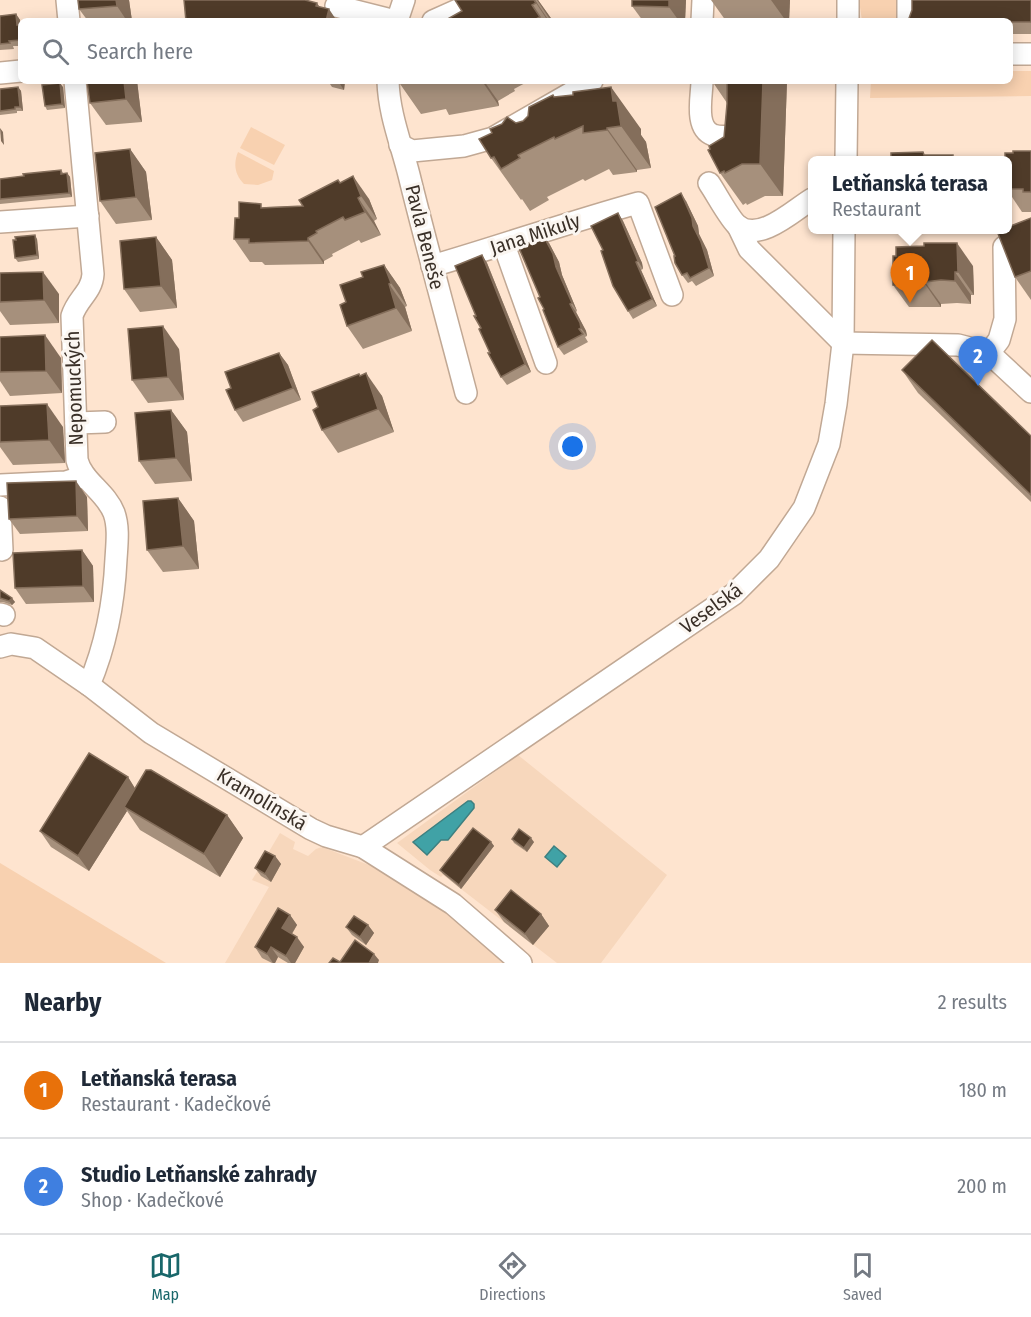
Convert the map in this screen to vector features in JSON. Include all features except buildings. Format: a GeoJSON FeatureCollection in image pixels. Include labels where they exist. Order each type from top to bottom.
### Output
{"type":"FeatureCollection","features":[{"type":"Feature","properties":{"kind":"street"},"geometry":{"type":"LineString","coordinates":[[67,0],[69,18]]}},
{"type":"Feature","properties":{"kind":"street"},"geometry":{"type":"LineString","coordinates":[[397,18],[404,0]]}},
{"type":"Feature","properties":{"kind":"street"},"geometry":{"type":"LineString","coordinates":[[702,18],[703,0]]}},
{"type":"Feature","properties":{"kind":"street"},"geometry":{"type":"LineString","coordinates":[[848,0],[848,18]]}},
{"type":"Feature","properties":{"kind":"street"},"geometry":{"type":"LineString","coordinates":[[908,18],[909,0]]}},
{"type":"Feature","properties":{"kind":"street"},"geometry":{"type":"LineString","coordinates":[[336,6],[384,18]]}},
{"type":"Feature","properties":{"kind":"street"},"geometry":{"type":"LineString","coordinates":[[440,18],[460,9]]}},
{"type":"Feature","properties":{"kind":"street"},"geometry":{"type":"LineString","coordinates":[[1013,54],[1031,54]]}},
{"type":"Feature","properties":{"kind":"street"},"geometry":{"type":"LineString","coordinates":[[0,73],[18,72]]}},
{"type":"Feature","properties":{"kind":"street","name":"Nepomuckých"},"geometry":{"type":"LineString","coordinates":[[75,84],[92,279],[89,289],[77,304],[72,316],[77,460],[85,476],[110,505],[117,530],[114,593],[110,620],[89,685]]}},
{"type":"Feature","properties":{"kind":"street","name":"Pavla Beneše"},"geometry":{"type":"LineString","coordinates":[[388,84],[388,96],[400,145],[466,393]]}},
{"type":"Feature","properties":{"kind":"street"},"geometry":{"type":"LineString","coordinates":[[400,145],[412,152],[464,146],[532,127],[588,84]]}},
{"type":"Feature","properties":{"kind":"street"},"geometry":{"type":"LineString","coordinates":[[702,84],[702,124],[705,131],[718,136],[737,136]]}},
{"type":"Feature","properties":{"kind":"street"},"geometry":{"type":"LineString","coordinates":[[846,156],[847,84]]}},
{"type":"Feature","properties":{"kind":"street"},"geometry":{"type":"LineString","coordinates":[[709,183],[738,226],[748,249],[843,343],[958,345],[989,353],[1031,392]]}},
{"type":"Feature","properties":{"kind":"street"},"geometry":{"type":"LineString","coordinates":[[738,226],[751,230],[765,228],[808,202]]}},
{"type":"Feature","properties":{"kind":"street","name":"Jana Mikuly"},"geometry":{"type":"LineString","coordinates":[[432,266],[638,203],[672,295]]}},
{"type":"Feature","properties":{"kind":"street"},"geometry":{"type":"LineString","coordinates":[[0,222],[88,216]]}},
{"type":"Feature","properties":{"kind":"street","name":"Veselská"},"geometry":{"type":"LineString","coordinates":[[363,847],[734,594],[769,559],[804,508],[829,444],[843,343],[844,234]]}},
{"type":"Feature","properties":{"kind":"street"},"geometry":{"type":"LineString","coordinates":[[504,245],[546,363]]}},
{"type":"Feature","properties":{"kind":"street"},"geometry":{"type":"LineString","coordinates":[[989,353],[999,340],[1005,319],[1004,247]]}},
{"type":"Feature","properties":{"kind":"street"},"geometry":{"type":"LineString","coordinates":[[75,423],[105,422]]}},
{"type":"Feature","properties":{"kind":"street"},"geometry":{"type":"LineString","coordinates":[[0,485],[66,482],[85,476]]}},
{"type":"Feature","properties":{"kind":"street"},"geometry":{"type":"LineString","coordinates":[[0,507],[2,550]]}},
{"type":"Feature","properties":{"kind":"street","name":"Kramolínská"},"geometry":{"type":"LineString","coordinates":[[0,647],[11,644],[35,648],[89,685],[151,733],[311,829],[363,847],[453,904],[521,963]]}},
{"type":"Feature","properties":{"kind":"shaded area"},"geometry":{"type":"Polygon","coordinates":[[[859,0],[901,0],[901,18],[862,18],[859,0]]]}},
{"type":"Feature","properties":{"kind":"shaded area"},"geometry":{"type":"Polygon","coordinates":[[[1013,71],[1031,71],[1031,96],[870,98],[871,84],[1013,84],[1013,71]]]}},
{"type":"Feature","properties":{"kind":"shaded area"},"geometry":{"type":"Polygon","coordinates":[[[251,127],[285,145],[274,165],[240,148],[251,127]]]}},
{"type":"Feature","properties":{"kind":"shaded area"},"geometry":{"type":"Polygon","coordinates":[[[238,152],[274,171],[272,180],[258,185],[244,184],[236,169],[238,152]]]}},
{"type":"Feature","properties":{"kind":"shaded area"},"geometry":{"type":"Polygon","coordinates":[[[518,755],[667,875],[601,963],[557,963],[443,875],[441,877],[430,870],[397,843],[518,755]]]}},
{"type":"Feature","properties":{"kind":"shaded area"},"geometry":{"type":"Polygon","coordinates":[[[280,833],[295,842],[293,849],[308,856],[322,847],[395,875],[433,902],[504,963],[225,963],[269,887],[252,880],[280,833]]]}},
{"type":"Feature","properties":{"kind":"shaded area"},"geometry":{"type":"Polygon","coordinates":[[[0,863],[166,963],[0,963],[0,863]]]}},
{"type":"Feature","properties":{"kind":"water"},"geometry":{"type":"Polygon","coordinates":[[[468,801],[474,804],[474,808],[448,840],[441,840],[427,855],[413,842],[468,801]]]}},
{"type":"Feature","properties":{"kind":"water"},"geometry":{"type":"Polygon","coordinates":[[[554,846],[566,856],[557,867],[545,857],[554,846]]]}},
{"type":"Feature","properties":{"kind":"place","name":"Letňanská terasa"},"geometry":{"type":"Point","coordinates":[910,303]}},
{"type":"Feature","properties":{"kind":"place","name":"Studio Letňanské zahrady"},"geometry":{"type":"Point","coordinates":[978,386]}}]}
